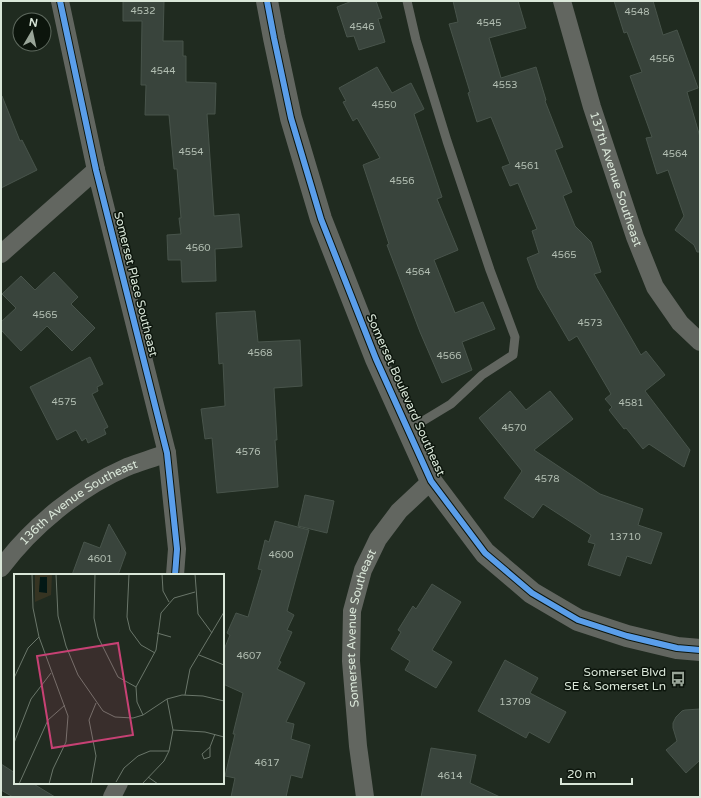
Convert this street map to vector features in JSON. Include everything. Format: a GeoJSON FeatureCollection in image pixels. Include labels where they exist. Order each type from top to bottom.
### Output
{"type":"FeatureCollection","features":[{"type":"Feature","properties":{"kind":"street","name":"Somerset Place Southeast"},"geometry":{"type":"LineString","coordinates":[[60,1],[96,170],[167,453],[177,549],[175,574]]}},
{"type":"Feature","properties":{"kind":"street","name":"Somerset Boulevard Southeast"},"geometry":{"type":"LineString","coordinates":[[267,1],[291,118],[321,218],[376,359],[431,481],[485,553],[532,594],[578,620],[627,636],[677,648],[700,650]]}},
{"type":"Feature","properties":{"kind":"street","name":"137th Avenue Southeast"},"geometry":{"type":"LineString","coordinates":[[562,1],[592,107],[635,237],[655,287],[680,323],[700,342]]}},
{"type":"Feature","properties":{"kind":"street"},"geometry":{"type":"LineString","coordinates":[[1,254],[96,170]]}},
{"type":"Feature","properties":{"kind":"street","name":"136th Avenue Southeast"},"geometry":{"type":"LineString","coordinates":[[1,568],[12,553],[44,520],[88,487],[126,467],[167,453]]}},
{"type":"Feature","properties":{"kind":"street","name":"Somerset Avenue Southeast"},"geometry":{"type":"LineString","coordinates":[[365,797],[358,746],[352,661],[352,611],[363,570],[378,539],[399,511],[431,481]]}},
{"type":"Feature","properties":{"kind":"street"},"geometry":{"type":"LineString","coordinates":[[112,797],[118,784]]}},
{"type":"Feature","properties":{"kind":"lane"},"geometry":{"type":"LineString","coordinates":[[407,1],[416,40],[447,141],[490,270],[515,337],[513,355],[482,375],[451,404],[408,430]]}},
{"type":"Feature","properties":{"kind":"building"},"geometry":{"type":"Polygon","coordinates":[[[123,1],[164,1],[163,41],[183,41],[183,56],[186,56],[186,82],[216,83],[215,114],[207,114],[214,216],[239,214],[242,247],[215,249],[216,281],[182,282],[181,260],[168,260],[167,235],[181,234],[177,169],[174,169],[169,115],[145,115],[146,85],[141,85],[142,21],[123,21],[123,1]]]}},
{"type":"Feature","properties":{"kind":"building"},"geometry":{"type":"Polygon","coordinates":[[[352,1],[376,1],[382,18],[378,19],[385,42],[359,50],[354,36],[347,37],[337,7],[352,1]]]}},
{"type":"Feature","properties":{"kind":"building"},"geometry":{"type":"Polygon","coordinates":[[[453,1],[518,1],[526,28],[489,38],[501,78],[536,67],[546,100],[545,101],[563,147],[555,150],[572,192],[563,196],[575,226],[591,242],[601,272],[594,274],[641,355],[646,351],[665,375],[645,391],[690,450],[684,467],[649,444],[643,449],[626,428],[624,429],[609,410],[612,407],[605,399],[611,394],[577,336],[569,341],[538,288],[527,258],[539,253],[532,231],[537,229],[518,183],[510,186],[502,167],[510,164],[491,117],[477,122],[468,93],[470,92],[449,24],[458,22],[453,1]]]}},
{"type":"Feature","properties":{"kind":"building"},"geometry":{"type":"Polygon","coordinates":[[[614,1],[653,1],[663,35],[677,30],[698,88],[687,92],[700,137],[700,252],[697,252],[694,245],[675,230],[684,216],[668,170],[657,174],[646,138],[652,137],[630,76],[642,72],[627,32],[624,33],[614,1]]]}},
{"type":"Feature","properties":{"kind":"building"},"geometry":{"type":"Polygon","coordinates":[[[377,67],[392,93],[411,83],[424,109],[414,114],[442,197],[437,199],[458,250],[434,260],[455,313],[483,302],[495,329],[462,342],[472,370],[442,383],[420,332],[387,245],[389,244],[363,165],[380,158],[357,118],[353,121],[343,102],[346,101],[339,88],[377,67]]]}},
{"type":"Feature","properties":{"kind":"building"},"geometry":{"type":"Polygon","coordinates":[[[2,96],[20,141],[22,140],[37,170],[1,188],[1,97],[2,96]]]}},
{"type":"Feature","properties":{"kind":"building"},"geometry":{"type":"Polygon","coordinates":[[[54,272],[78,297],[71,304],[95,328],[72,351],[47,326],[21,351],[1,330],[1,322],[16,308],[2,294],[21,276],[35,290],[54,272]]]}},
{"type":"Feature","properties":{"kind":"building"},"geometry":{"type":"Polygon","coordinates":[[[255,311],[258,342],[300,340],[302,386],[274,388],[278,487],[217,493],[212,438],[205,439],[201,409],[225,406],[223,363],[219,364],[216,313],[255,311]]]}},
{"type":"Feature","properties":{"kind":"building"},"geometry":{"type":"Polygon","coordinates":[[[90,357],[103,384],[97,387],[98,391],[92,394],[108,427],[104,429],[106,434],[88,443],[86,438],[82,441],[76,430],[57,440],[30,387],[90,357]]]}},
{"type":"Feature","properties":{"kind":"building"},"geometry":{"type":"Polygon","coordinates":[[[510,391],[526,410],[550,391],[573,419],[534,450],[600,494],[643,509],[638,525],[662,533],[651,564],[627,556],[620,576],[588,565],[595,544],[588,542],[591,535],[543,504],[533,518],[504,498],[522,471],[479,418],[510,391]]]}},
{"type":"Feature","properties":{"kind":"building"},"geometry":{"type":"Polygon","coordinates":[[[305,495],[334,501],[327,533],[298,526],[305,495]]]}},
{"type":"Feature","properties":{"kind":"building"},"geometry":{"type":"Polygon","coordinates":[[[275,521],[309,530],[287,611],[294,615],[287,630],[292,632],[277,669],[305,683],[286,722],[294,724],[291,739],[310,745],[302,778],[291,775],[286,797],[231,797],[235,778],[225,776],[243,693],[224,684],[224,650],[230,635],[227,633],[236,613],[248,617],[262,570],[258,569],[265,540],[269,542],[275,521]]]}},
{"type":"Feature","properties":{"kind":"building"},"geometry":{"type":"Polygon","coordinates":[[[109,524],[126,553],[118,574],[72,574],[84,542],[100,548],[109,524]]]}},
{"type":"Feature","properties":{"kind":"building"},"geometry":{"type":"Polygon","coordinates":[[[432,584],[461,602],[432,650],[452,662],[436,688],[405,670],[410,661],[391,649],[401,632],[398,630],[413,606],[416,609],[432,584]]]}},
{"type":"Feature","properties":{"kind":"building"},"geometry":{"type":"Polygon","coordinates":[[[505,660],[538,678],[530,693],[566,712],[549,743],[529,732],[526,738],[478,711],[505,660]]]}},
{"type":"Feature","properties":{"kind":"building"},"geometry":{"type":"Polygon","coordinates":[[[700,709],[700,760],[686,773],[666,750],[677,741],[673,728],[673,723],[676,717],[685,710],[700,709]]]}},
{"type":"Feature","properties":{"kind":"building"},"geometry":{"type":"Polygon","coordinates":[[[431,748],[476,755],[470,783],[500,797],[421,797],[431,748]]]}},
{"type":"Feature","properties":{"kind":"building"},"geometry":{"type":"Polygon","coordinates":[[[1,764],[14,772],[14,784],[34,784],[55,797],[13,797],[1,790],[1,764]]]}},
{"type":"Feature","properties":{"kind":"cycle path"},"geometry":{"type":"LineString","coordinates":[[60,1],[96,170],[167,453],[177,549],[175,574]]}},
{"type":"Feature","properties":{"kind":"cycle path"},"geometry":{"type":"LineString","coordinates":[[267,1],[291,118],[321,219],[376,359],[431,481],[485,553],[532,593],[578,620],[627,636],[677,648],[700,650]]}},
{"type":"Feature","properties":{"kind":"place","name":"Somerset Blvd SE & Somerset Ln"},"geometry":{"type":"Point","coordinates":[678,679]}}]}
